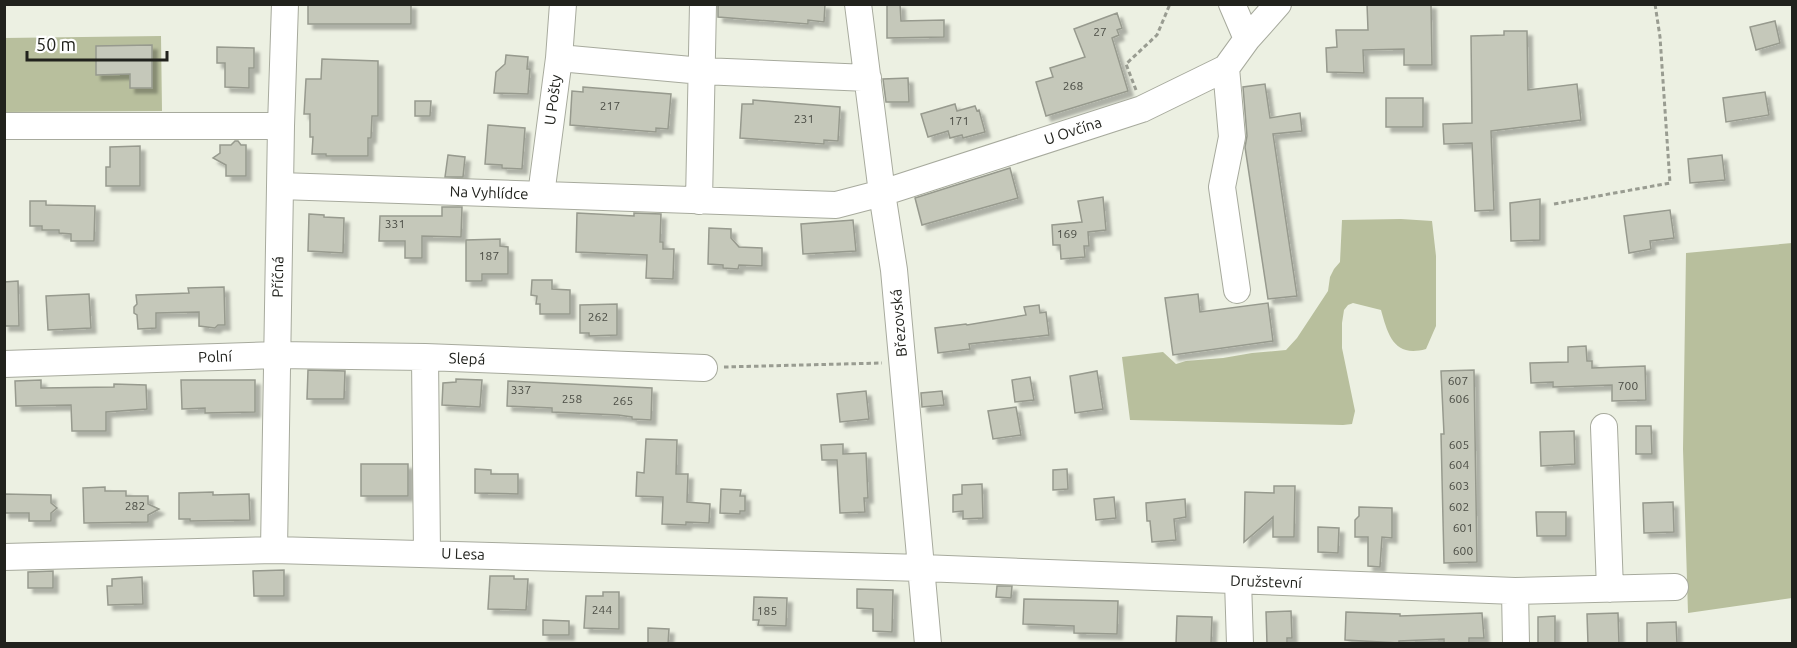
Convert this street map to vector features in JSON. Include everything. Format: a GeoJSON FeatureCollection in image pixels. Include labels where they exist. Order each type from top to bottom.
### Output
{"type":"FeatureCollection","features":[{"type":"Feature","properties":{"kind":"street","name":"Příčná"},"geometry":{"type":"LineString","coordinates":[[274,550],[285,4]]}},
{"type":"Feature","properties":{"kind":"street","name":"U Pošty"},"geometry":{"type":"LineString","coordinates":[[541,195],[563,4]]}},
{"type":"Feature","properties":{"kind":"street"},"geometry":{"type":"LineString","coordinates":[[699,201],[703,4]]}},
{"type":"Feature","properties":{"kind":"street","name":"Březovská"},"geometry":{"type":"LineString","coordinates":[[858,4],[894,270],[928,644]]}},
{"type":"Feature","properties":{"kind":"street"},"geometry":{"type":"LineString","coordinates":[[1232,4],[1247,39]]}},
{"type":"Feature","properties":{"kind":"street","name":"U Ovčína"},"geometry":{"type":"LineString","coordinates":[[882,193],[1142,109],[1226,68],[1247,39],[1278,4]]}},
{"type":"Feature","properties":{"kind":"street"},"geometry":{"type":"LineString","coordinates":[[558,58],[702,71],[868,78]]}},
{"type":"Feature","properties":{"kind":"street"},"geometry":{"type":"LineString","coordinates":[[1226,68],[1232,137],[1222,187],[1237,290]]}},
{"type":"Feature","properties":{"kind":"street"},"geometry":{"type":"LineString","coordinates":[[4,126],[281,126]]}},
{"type":"Feature","properties":{"kind":"street","name":"Na Vyhlídce"},"geometry":{"type":"LineString","coordinates":[[280,186],[836,205],[882,193]]}},
{"type":"Feature","properties":{"kind":"street","name":"Polní"},"geometry":{"type":"LineString","coordinates":[[4,364],[278,355],[425,357]]}},
{"type":"Feature","properties":{"kind":"street"},"geometry":{"type":"LineString","coordinates":[[425,357],[427,553]]}},
{"type":"Feature","properties":{"kind":"street","name":"Slepá"},"geometry":{"type":"LineString","coordinates":[[425,357],[704,368]]}},
{"type":"Feature","properties":{"kind":"street"},"geometry":{"type":"LineString","coordinates":[[1604,426],[1610,589]]}},
{"type":"Feature","properties":{"kind":"street","name":"U Lesa"},"geometry":{"type":"LineString","coordinates":[[4,557],[274,550],[922,568]]}},
{"type":"Feature","properties":{"kind":"street","name":"Družstevní"},"geometry":{"type":"LineString","coordinates":[[922,568],[1515,591],[1675,587]]}},
{"type":"Feature","properties":{"kind":"street"},"geometry":{"type":"LineString","coordinates":[[1238,581],[1240,644]]}},
{"type":"Feature","properties":{"kind":"street"},"geometry":{"type":"LineString","coordinates":[[1515,591],[1516,644]]}},
{"type":"Feature","properties":{"kind":"path"},"geometry":{"type":"LineString","coordinates":[[1142,109],[1126,64],[1157,35],[1170,4]]}},
{"type":"Feature","properties":{"kind":"path"},"geometry":{"type":"LineString","coordinates":[[1554,204],[1670,183],[1660,37],[1655,4]]}},
{"type":"Feature","properties":{"kind":"path"},"geometry":{"type":"LineString","coordinates":[[704,368],[902,363]]}},
{"type":"Feature","properties":{"kind":"green space"},"geometry":{"type":"Polygon","coordinates":[[[161,36],[162,111],[5,112],[4,38],[161,36]]]}},
{"type":"Feature","properties":{"kind":"green space"},"geometry":{"type":"Polygon","coordinates":[[[1342,220],[1432,221],[1436,256],[1436,326],[1426,349],[1406,350],[1394,342],[1390,336],[1381,310],[1353,303],[1348,305],[1344,310],[1342,323],[1342,348],[1355,411],[1352,424],[1130,420],[1122,357],[1163,352],[1176,364],[1286,350],[1297,338],[1328,291],[1330,277],[1340,262],[1342,220]]]}},
{"type":"Feature","properties":{"kind":"green space"},"geometry":{"type":"Polygon","coordinates":[[[1792,243],[1792,598],[1688,613],[1683,449],[1686,253],[1792,243]]]}},
{"type":"Feature","properties":{"kind":"building"},"geometry":{"type":"Polygon","coordinates":[[[308,4],[411,4],[411,24],[308,24],[308,4]]]}},
{"type":"Feature","properties":{"kind":"building"},"geometry":{"type":"Polygon","coordinates":[[[718,4],[825,4],[824,22],[808,20],[808,24],[718,17],[718,4]]]}},
{"type":"Feature","properties":{"kind":"building"},"geometry":{"type":"Polygon","coordinates":[[[887,4],[900,4],[901,21],[944,20],[944,37],[887,38],[887,4]]]}},
{"type":"Feature","properties":{"kind":"building"},"geometry":{"type":"Polygon","coordinates":[[[1367,4],[1431,4],[1432,65],[1404,65],[1404,49],[1363,50],[1364,73],[1327,72],[1326,48],[1337,47],[1336,30],[1368,30],[1367,4]]]}},
{"type":"Feature","properties":{"kind":"building"},"geometry":{"type":"Polygon","coordinates":[[[1117,13],[1122,28],[1117,30],[1119,35],[1112,38],[1128,91],[1046,116],[1036,82],[1053,77],[1050,68],[1085,57],[1074,29],[1117,13]]]}},
{"type":"Feature","properties":{"kind":"building"},"geometry":{"type":"Polygon","coordinates":[[[1775,21],[1780,43],[1756,50],[1750,27],[1775,21]]]}},
{"type":"Feature","properties":{"kind":"building"},"geometry":{"type":"Polygon","coordinates":[[[1504,31],[1527,31],[1528,90],[1577,84],[1581,120],[1491,131],[1494,210],[1475,211],[1472,143],[1444,144],[1443,124],[1472,123],[1471,36],[1504,35],[1504,31]]]}},
{"type":"Feature","properties":{"kind":"building"},"geometry":{"type":"Polygon","coordinates":[[[152,45],[152,88],[130,88],[130,74],[96,75],[96,46],[152,45]]]}},
{"type":"Feature","properties":{"kind":"building"},"geometry":{"type":"Polygon","coordinates":[[[217,47],[254,48],[254,68],[249,68],[249,88],[225,87],[225,63],[217,63],[217,47]]]}},
{"type":"Feature","properties":{"kind":"building"},"geometry":{"type":"Polygon","coordinates":[[[506,55],[528,57],[527,69],[530,69],[528,94],[494,93],[496,72],[505,64],[506,55]]]}},
{"type":"Feature","properties":{"kind":"building"},"geometry":{"type":"Polygon","coordinates":[[[322,59],[378,61],[378,116],[372,116],[368,156],[312,154],[313,137],[310,137],[310,114],[304,114],[306,79],[321,79],[322,59]]]}},
{"type":"Feature","properties":{"kind":"building"},"geometry":{"type":"Polygon","coordinates":[[[908,78],[909,102],[886,102],[883,79],[908,78]]]}},
{"type":"Feature","properties":{"kind":"building"},"geometry":{"type":"Polygon","coordinates":[[[1265,84],[1270,118],[1300,113],[1302,131],[1273,134],[1297,296],[1268,299],[1245,147],[1247,136],[1243,87],[1265,84]]]}},
{"type":"Feature","properties":{"kind":"building"},"geometry":{"type":"Polygon","coordinates":[[[583,87],[671,94],[668,129],[656,128],[656,132],[570,125],[572,91],[583,92],[583,87]]]}},
{"type":"Feature","properties":{"kind":"building"},"geometry":{"type":"Polygon","coordinates":[[[1765,92],[1769,115],[1726,122],[1723,98],[1765,92]]]}},
{"type":"Feature","properties":{"kind":"building"},"geometry":{"type":"Polygon","coordinates":[[[1386,98],[1423,98],[1423,127],[1386,127],[1386,98]]]}},
{"type":"Feature","properties":{"kind":"building"},"geometry":{"type":"Polygon","coordinates":[[[753,100],[840,107],[838,141],[824,140],[824,144],[740,138],[742,104],[753,104],[753,100]]]}},
{"type":"Feature","properties":{"kind":"building"},"geometry":{"type":"Polygon","coordinates":[[[415,101],[431,101],[430,116],[415,116],[415,101]]]}},
{"type":"Feature","properties":{"kind":"building"},"geometry":{"type":"Polygon","coordinates":[[[955,104],[957,111],[975,106],[977,111],[979,110],[985,132],[963,138],[962,135],[950,138],[948,131],[928,137],[921,114],[955,104]]]}},
{"type":"Feature","properties":{"kind":"building"},"geometry":{"type":"Polygon","coordinates":[[[488,125],[525,128],[522,169],[485,164],[488,125]]]}},
{"type":"Feature","properties":{"kind":"building"},"geometry":{"type":"Polygon","coordinates":[[[235,141],[246,145],[246,176],[226,176],[226,165],[213,158],[220,153],[220,145],[231,145],[235,141]]]}},
{"type":"Feature","properties":{"kind":"building"},"geometry":{"type":"Polygon","coordinates":[[[140,146],[140,186],[106,186],[106,167],[110,167],[110,147],[140,146]]]}},
{"type":"Feature","properties":{"kind":"building"},"geometry":{"type":"Polygon","coordinates":[[[448,155],[465,157],[463,177],[445,177],[448,155]]]}},
{"type":"Feature","properties":{"kind":"building"},"geometry":{"type":"Polygon","coordinates":[[[1722,155],[1725,180],[1690,183],[1688,159],[1722,155]]]}},
{"type":"Feature","properties":{"kind":"building"},"geometry":{"type":"Polygon","coordinates":[[[1010,168],[1018,198],[922,225],[915,198],[1010,168]]]}},
{"type":"Feature","properties":{"kind":"building"},"geometry":{"type":"Polygon","coordinates":[[[1103,197],[1106,230],[1088,232],[1089,246],[1084,246],[1085,257],[1061,259],[1060,245],[1053,245],[1052,225],[1082,222],[1078,201],[1103,197]]]}},
{"type":"Feature","properties":{"kind":"building"},"geometry":{"type":"Polygon","coordinates":[[[1540,199],[1540,240],[1511,241],[1510,203],[1540,199]]]}},
{"type":"Feature","properties":{"kind":"building"},"geometry":{"type":"Polygon","coordinates":[[[30,201],[46,201],[46,205],[95,206],[94,241],[71,241],[71,234],[59,233],[59,230],[42,230],[42,226],[30,226],[30,201]]]}},
{"type":"Feature","properties":{"kind":"building"},"geometry":{"type":"Polygon","coordinates":[[[442,207],[462,207],[461,237],[422,236],[422,258],[405,258],[405,241],[379,241],[380,216],[442,216],[442,207]]]}},
{"type":"Feature","properties":{"kind":"building"},"geometry":{"type":"Polygon","coordinates":[[[1670,210],[1674,238],[1650,241],[1651,249],[1629,253],[1624,216],[1670,210]]]}},
{"type":"Feature","properties":{"kind":"building"},"geometry":{"type":"Polygon","coordinates":[[[577,213],[634,216],[634,213],[661,214],[660,242],[663,242],[663,249],[674,249],[673,279],[646,278],[647,255],[576,252],[577,213]]]}},
{"type":"Feature","properties":{"kind":"building"},"geometry":{"type":"Polygon","coordinates":[[[309,214],[344,218],[343,253],[308,251],[309,214]]]}},
{"type":"Feature","properties":{"kind":"building"},"geometry":{"type":"Polygon","coordinates":[[[853,220],[856,251],[803,254],[801,224],[853,220]]]}},
{"type":"Feature","properties":{"kind":"building"},"geometry":{"type":"Polygon","coordinates":[[[709,228],[731,229],[731,238],[739,247],[762,248],[762,266],[739,265],[738,269],[708,264],[709,228]]]}},
{"type":"Feature","properties":{"kind":"building"},"geometry":{"type":"Polygon","coordinates":[[[500,239],[500,246],[508,247],[508,274],[482,274],[482,281],[466,281],[466,240],[500,239]]]}},
{"type":"Feature","properties":{"kind":"building"},"geometry":{"type":"Polygon","coordinates":[[[532,280],[552,280],[552,289],[570,290],[570,314],[540,314],[540,304],[536,304],[537,296],[531,295],[532,280]]]}},
{"type":"Feature","properties":{"kind":"building"},"geometry":{"type":"Polygon","coordinates":[[[18,281],[19,326],[4,326],[4,282],[18,281]]]}},
{"type":"Feature","properties":{"kind":"building"},"geometry":{"type":"Polygon","coordinates":[[[224,287],[225,325],[218,325],[215,328],[199,326],[199,312],[156,313],[156,328],[138,329],[137,315],[134,313],[134,307],[137,304],[136,295],[189,293],[188,288],[224,287]]]}},
{"type":"Feature","properties":{"kind":"building"},"geometry":{"type":"Polygon","coordinates":[[[89,294],[91,328],[48,330],[46,296],[89,294]]]}},
{"type":"Feature","properties":{"kind":"building"},"geometry":{"type":"Polygon","coordinates":[[[1198,294],[1200,312],[1268,303],[1273,341],[1173,355],[1165,298],[1198,294]]]}},
{"type":"Feature","properties":{"kind":"building"},"geometry":{"type":"Polygon","coordinates":[[[617,304],[617,335],[589,336],[589,333],[580,333],[580,305],[617,304]]]}},
{"type":"Feature","properties":{"kind":"building"},"geometry":{"type":"Polygon","coordinates":[[[1039,305],[1040,313],[1046,312],[1049,335],[969,344],[970,349],[938,353],[935,328],[1026,315],[1024,307],[1039,305]]]}},
{"type":"Feature","properties":{"kind":"building"},"geometry":{"type":"Polygon","coordinates":[[[1586,346],[1587,361],[1592,361],[1592,368],[1645,366],[1646,400],[1612,401],[1612,385],[1553,387],[1553,382],[1531,383],[1530,363],[1568,362],[1568,347],[1586,346]]]}},
{"type":"Feature","properties":{"kind":"building"},"geometry":{"type":"Polygon","coordinates":[[[308,370],[345,371],[344,399],[307,399],[308,370]]]}},
{"type":"Feature","properties":{"kind":"building"},"geometry":{"type":"Polygon","coordinates":[[[1474,370],[1477,562],[1444,563],[1441,434],[1444,434],[1441,371],[1474,370]]]}},
{"type":"Feature","properties":{"kind":"building"},"geometry":{"type":"Polygon","coordinates":[[[1097,371],[1103,409],[1075,413],[1070,376],[1097,371]]]}},
{"type":"Feature","properties":{"kind":"building"},"geometry":{"type":"Polygon","coordinates":[[[1030,377],[1034,400],[1015,402],[1012,380],[1030,377]]]}},
{"type":"Feature","properties":{"kind":"building"},"geometry":{"type":"Polygon","coordinates":[[[456,379],[482,380],[480,407],[442,405],[443,383],[456,382],[456,379]]]}},
{"type":"Feature","properties":{"kind":"building"},"geometry":{"type":"Polygon","coordinates":[[[41,380],[41,388],[114,387],[114,384],[146,385],[147,409],[106,412],[106,431],[72,431],[71,405],[16,406],[15,381],[41,380]]]}},
{"type":"Feature","properties":{"kind":"building"},"geometry":{"type":"Polygon","coordinates":[[[181,380],[255,380],[255,412],[205,413],[205,408],[182,409],[181,380]]]}},
{"type":"Feature","properties":{"kind":"building"},"geometry":{"type":"Polygon","coordinates":[[[508,381],[652,388],[651,420],[632,419],[632,417],[618,415],[552,412],[552,408],[507,406],[508,381]]]}},
{"type":"Feature","properties":{"kind":"building"},"geometry":{"type":"Polygon","coordinates":[[[866,391],[869,419],[840,422],[837,394],[866,391]]]}},
{"type":"Feature","properties":{"kind":"building"},"geometry":{"type":"Polygon","coordinates":[[[942,391],[944,405],[922,407],[921,393],[942,391]]]}},
{"type":"Feature","properties":{"kind":"building"},"geometry":{"type":"Polygon","coordinates":[[[1016,407],[1021,435],[993,439],[988,411],[1016,407]]]}},
{"type":"Feature","properties":{"kind":"building"},"geometry":{"type":"Polygon","coordinates":[[[1636,426],[1651,426],[1652,454],[1636,454],[1636,426]]]}},
{"type":"Feature","properties":{"kind":"building"},"geometry":{"type":"Polygon","coordinates":[[[1574,431],[1575,464],[1541,466],[1540,432],[1574,431]]]}},
{"type":"Feature","properties":{"kind":"building"},"geometry":{"type":"Polygon","coordinates":[[[646,439],[677,440],[676,474],[688,474],[687,502],[710,504],[709,523],[662,524],[663,497],[636,496],[637,472],[644,473],[646,439]]]}},
{"type":"Feature","properties":{"kind":"building"},"geometry":{"type":"Polygon","coordinates":[[[843,444],[843,454],[866,453],[868,498],[864,498],[865,512],[840,513],[837,460],[822,460],[821,445],[843,444]]]}},
{"type":"Feature","properties":{"kind":"building"},"geometry":{"type":"Polygon","coordinates":[[[361,464],[408,464],[408,496],[361,496],[361,464]]]}},
{"type":"Feature","properties":{"kind":"building"},"geometry":{"type":"Polygon","coordinates":[[[475,469],[491,470],[491,474],[518,474],[518,494],[475,493],[475,469]]]}},
{"type":"Feature","properties":{"kind":"building"},"geometry":{"type":"Polygon","coordinates":[[[1067,469],[1068,489],[1053,490],[1053,470],[1067,469]]]}},
{"type":"Feature","properties":{"kind":"building"},"geometry":{"type":"Polygon","coordinates":[[[982,484],[983,518],[963,519],[963,511],[953,512],[953,495],[962,494],[962,485],[982,484]]]}},
{"type":"Feature","properties":{"kind":"building"},"geometry":{"type":"Polygon","coordinates":[[[1274,486],[1295,486],[1294,537],[1273,537],[1273,517],[1244,542],[1245,492],[1274,493],[1274,486]]]}},
{"type":"Feature","properties":{"kind":"building"},"geometry":{"type":"Polygon","coordinates":[[[105,487],[105,491],[126,491],[126,496],[148,496],[148,504],[159,509],[148,515],[148,522],[84,523],[83,488],[105,487]]]}},
{"type":"Feature","properties":{"kind":"building"},"geometry":{"type":"Polygon","coordinates":[[[721,489],[741,490],[740,496],[745,496],[745,511],[740,511],[740,514],[720,513],[721,489]]]}},
{"type":"Feature","properties":{"kind":"building"},"geometry":{"type":"Polygon","coordinates":[[[213,492],[213,495],[249,494],[250,520],[190,521],[190,519],[179,519],[179,493],[213,492]]]}},
{"type":"Feature","properties":{"kind":"building"},"geometry":{"type":"Polygon","coordinates":[[[4,494],[51,495],[51,503],[57,508],[51,513],[51,521],[29,521],[29,513],[4,513],[4,494]]]}},
{"type":"Feature","properties":{"kind":"building"},"geometry":{"type":"Polygon","coordinates":[[[1114,497],[1116,518],[1096,520],[1094,499],[1114,497]]]}},
{"type":"Feature","properties":{"kind":"building"},"geometry":{"type":"Polygon","coordinates":[[[1185,499],[1186,517],[1174,519],[1176,540],[1152,542],[1146,503],[1185,499]]]}},
{"type":"Feature","properties":{"kind":"building"},"geometry":{"type":"Polygon","coordinates":[[[1673,502],[1674,532],[1644,533],[1643,503],[1673,502]]]}},
{"type":"Feature","properties":{"kind":"building"},"geometry":{"type":"Polygon","coordinates":[[[1359,507],[1392,508],[1392,538],[1382,537],[1380,567],[1368,566],[1368,537],[1355,537],[1355,520],[1359,516],[1359,507]]]}},
{"type":"Feature","properties":{"kind":"building"},"geometry":{"type":"Polygon","coordinates":[[[1536,512],[1566,512],[1566,536],[1537,536],[1536,512]]]}},
{"type":"Feature","properties":{"kind":"building"},"geometry":{"type":"Polygon","coordinates":[[[1318,527],[1339,528],[1338,553],[1318,552],[1318,527]]]}},
{"type":"Feature","properties":{"kind":"building"},"geometry":{"type":"Polygon","coordinates":[[[284,570],[284,596],[254,596],[253,571],[284,570]]]}},
{"type":"Feature","properties":{"kind":"building"},"geometry":{"type":"Polygon","coordinates":[[[53,571],[53,588],[28,588],[28,572],[53,571]]]}},
{"type":"Feature","properties":{"kind":"building"},"geometry":{"type":"Polygon","coordinates":[[[490,576],[514,576],[514,579],[528,579],[526,610],[488,609],[490,576]]]}},
{"type":"Feature","properties":{"kind":"building"},"geometry":{"type":"Polygon","coordinates":[[[142,577],[143,604],[108,605],[107,586],[112,586],[112,579],[142,577]]]}},
{"type":"Feature","properties":{"kind":"building"},"geometry":{"type":"Polygon","coordinates":[[[997,586],[1012,586],[1011,598],[996,597],[997,586]]]}},
{"type":"Feature","properties":{"kind":"building"},"geometry":{"type":"Polygon","coordinates":[[[857,589],[893,590],[892,632],[873,631],[873,609],[857,608],[857,589]]]}},
{"type":"Feature","properties":{"kind":"building"},"geometry":{"type":"Polygon","coordinates":[[[603,592],[619,592],[619,629],[584,628],[586,596],[603,596],[603,592]]]}},
{"type":"Feature","properties":{"kind":"building"},"geometry":{"type":"Polygon","coordinates":[[[754,597],[787,598],[786,626],[758,625],[759,620],[753,620],[754,597]]]}},
{"type":"Feature","properties":{"kind":"building"},"geometry":{"type":"Polygon","coordinates":[[[1024,599],[1118,601],[1117,634],[1074,633],[1074,626],[1023,624],[1024,599]]]}},
{"type":"Feature","properties":{"kind":"building"},"geometry":{"type":"Polygon","coordinates":[[[1291,611],[1292,638],[1287,638],[1287,644],[1267,644],[1266,612],[1291,611]]]}},
{"type":"Feature","properties":{"kind":"building"},"geometry":{"type":"Polygon","coordinates":[[[1346,612],[1400,614],[1400,616],[1482,613],[1484,638],[1469,638],[1469,644],[1444,644],[1444,639],[1399,641],[1399,643],[1345,640],[1346,612]]]}},
{"type":"Feature","properties":{"kind":"building"},"geometry":{"type":"Polygon","coordinates":[[[1618,613],[1619,644],[1588,644],[1587,614],[1618,613]]]}},
{"type":"Feature","properties":{"kind":"building"},"geometry":{"type":"Polygon","coordinates":[[[1177,616],[1212,617],[1211,644],[1176,644],[1177,616]]]}},
{"type":"Feature","properties":{"kind":"building"},"geometry":{"type":"Polygon","coordinates":[[[1555,616],[1555,644],[1538,644],[1538,617],[1555,616]]]}},
{"type":"Feature","properties":{"kind":"building"},"geometry":{"type":"Polygon","coordinates":[[[543,620],[569,621],[569,635],[543,635],[543,620]]]}},
{"type":"Feature","properties":{"kind":"building"},"geometry":{"type":"Polygon","coordinates":[[[1676,622],[1677,644],[1647,644],[1647,623],[1676,622]]]}},
{"type":"Feature","properties":{"kind":"building"},"geometry":{"type":"Polygon","coordinates":[[[648,628],[669,629],[668,644],[648,644],[648,628]]]}}]}
